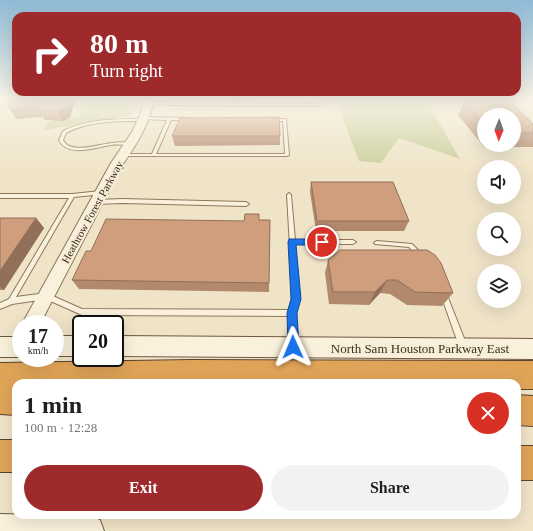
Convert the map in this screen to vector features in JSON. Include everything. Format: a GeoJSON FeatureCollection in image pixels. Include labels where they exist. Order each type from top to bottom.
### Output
{"type":"FeatureCollection","features":[{"type":"Feature","properties":{"kind":"highway"},"geometry":{"type":"LineString","coordinates":[[0,377],[191,374],[533,375]]}},
{"type":"Feature","properties":{"kind":"highway"},"geometry":{"type":"LineString","coordinates":[[0,399],[12,400]]}},
{"type":"Feature","properties":{"kind":"highway"},"geometry":{"type":"LineString","coordinates":[[521,410],[533,411]]}},
{"type":"Feature","properties":{"kind":"highway"},"geometry":{"type":"LineString","coordinates":[[0,456],[12,456]]}},
{"type":"Feature","properties":{"kind":"highway"},"geometry":{"type":"LineString","coordinates":[[521,463],[533,463]]}},
{"type":"Feature","properties":{"kind":"main road","name":"North Sam Houston Parkway East"},"geometry":{"type":"LineString","coordinates":[[124,346],[533,349]]}},
{"type":"Feature","properties":{"kind":"main road"},"geometry":{"type":"LineString","coordinates":[[0,529],[89,531]]}},
{"type":"Feature","properties":{"kind":"street","name":"Heathrow Forest Parkway"},"geometry":{"type":"LineString","coordinates":[[35,315],[117,163],[127,149],[141,123]]}},
{"type":"Feature","properties":{"kind":"lane"},"geometry":{"type":"LineString","coordinates":[[103,123],[72,127],[64,132],[61,140],[63,144],[75,148],[93,149],[110,144],[154,154],[287,155],[285,123]]}},
{"type":"Feature","properties":{"kind":"lane"},"geometry":{"type":"LineString","coordinates":[[154,154],[167,123]]}},
{"type":"Feature","properties":{"kind":"lane"},"geometry":{"type":"LineString","coordinates":[[289,195],[296,299],[292,313],[293,347]]}},
{"type":"Feature","properties":{"kind":"lane"},"geometry":{"type":"LineString","coordinates":[[0,196],[72,196],[122,201],[246,204]]}},
{"type":"Feature","properties":{"kind":"lane"},"geometry":{"type":"LineString","coordinates":[[10,301],[72,196]]}},
{"type":"Feature","properties":{"kind":"lane"},"geometry":{"type":"LineString","coordinates":[[292,242],[353,242]]}},
{"type":"Feature","properties":{"kind":"lane"},"geometry":{"type":"LineString","coordinates":[[377,243],[410,244],[427,262]]}},
{"type":"Feature","properties":{"kind":"lane"},"geometry":{"type":"LineString","coordinates":[[442,290],[463,348]]}},
{"type":"Feature","properties":{"kind":"lane"},"geometry":{"type":"LineString","coordinates":[[0,306],[10,301],[46,296],[82,312],[292,313]]}},
{"type":"Feature","properties":{"kind":"green space"},"geometry":{"type":"Polygon","coordinates":[[[48,123],[86,123],[44,130],[48,123]]]}},
{"type":"Feature","properties":{"kind":"green space"},"geometry":{"type":"Polygon","coordinates":[[[344,123],[439,123],[460,159],[399,138],[381,163],[359,161],[344,123]]]}},
{"type":"Feature","properties":{"kind":"building"},"geometry":{"type":"Polygon","coordinates":[[[178,123],[279,123],[280,136],[172,136],[178,123]]]}},
{"type":"Feature","properties":{"kind":"building"},"geometry":{"type":"Polygon","coordinates":[[[521,123],[532,123],[533,133],[521,133],[521,123]]]}},
{"type":"Feature","properties":{"kind":"building"},"geometry":{"type":"Polygon","coordinates":[[[311,182],[393,182],[409,221],[317,221],[311,182]]]}},
{"type":"Feature","properties":{"kind":"building"},"geometry":{"type":"Polygon","coordinates":[[[245,214],[259,214],[259,220],[270,220],[269,283],[72,280],[86,251],[91,251],[106,219],[244,221],[245,214]]]}},
{"type":"Feature","properties":{"kind":"building"},"geometry":{"type":"Polygon","coordinates":[[[0,218],[36,218],[0,271],[0,218]]]}},
{"type":"Feature","properties":{"kind":"building"},"geometry":{"type":"Polygon","coordinates":[[[340,250],[427,250],[435,255],[441,263],[453,293],[415,292],[397,280],[387,280],[375,292],[333,292],[328,260],[340,250]]]}},
{"type":"Feature","properties":{"kind":"route"},"geometry":{"type":"LineString","coordinates":[[293,347],[292,313],[296,299],[292,242],[322,242]]}}]}
